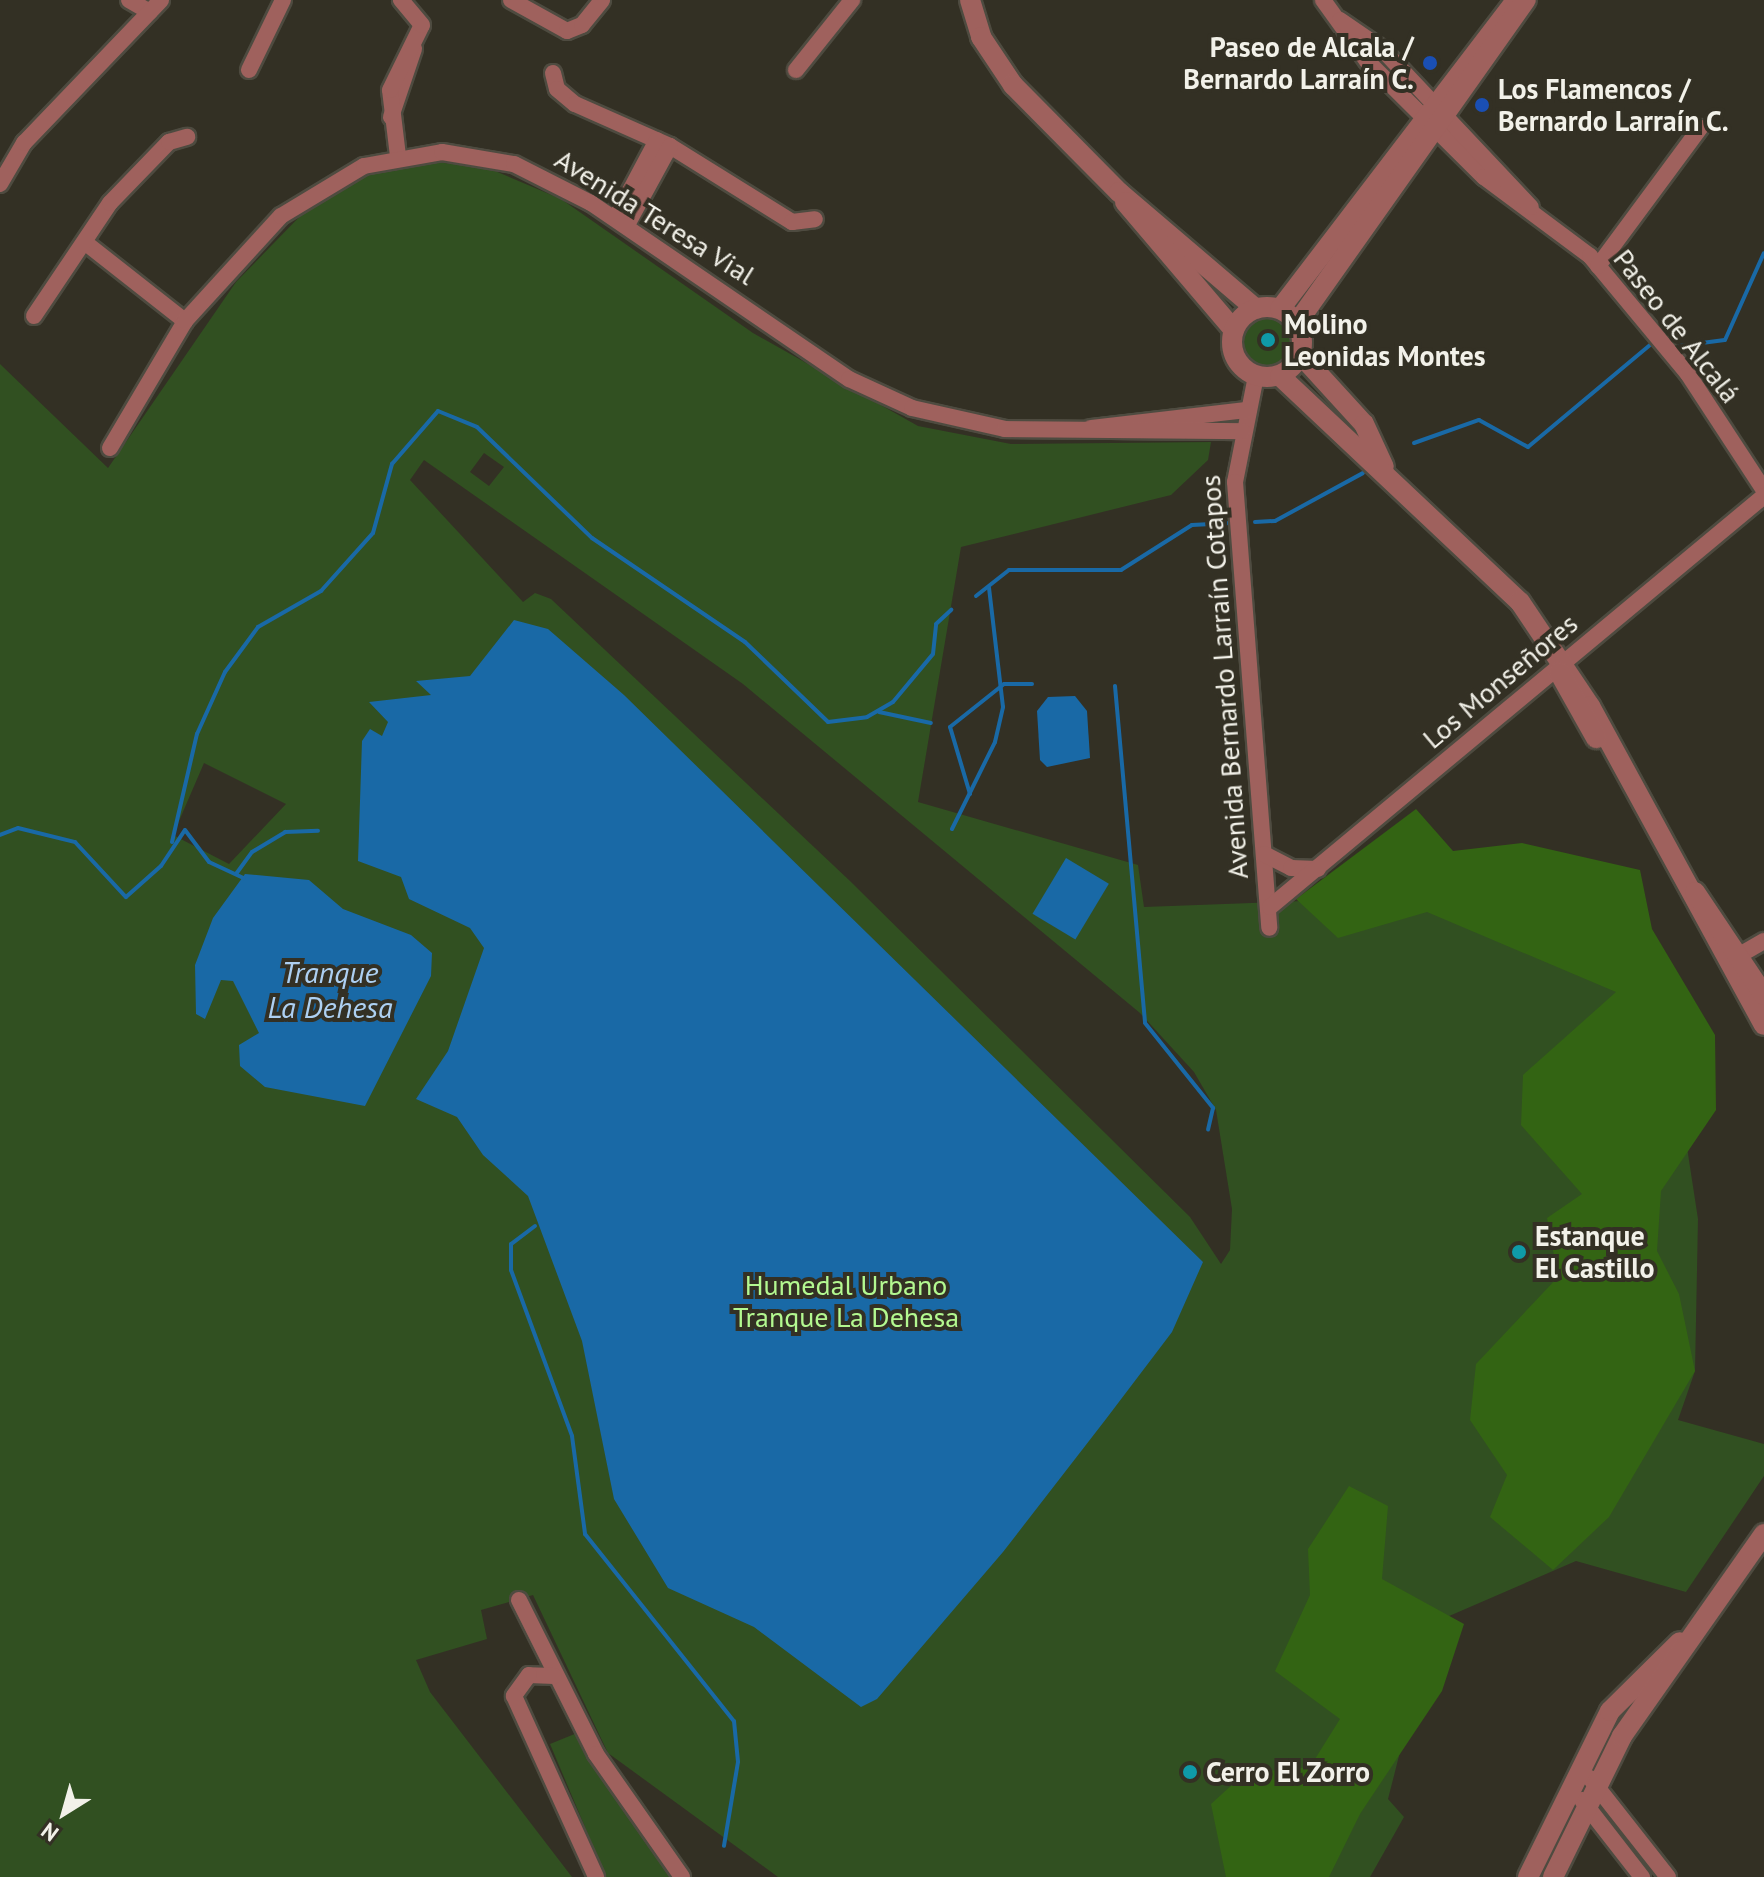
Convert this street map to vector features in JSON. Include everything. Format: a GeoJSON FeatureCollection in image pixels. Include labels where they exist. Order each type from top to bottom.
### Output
{"type":"FeatureCollection","features":[{"type":"Feature","properties":{"kind":"street"},"geometry":{"type":"LineString","coordinates":[[129,0],[156,6]]}},
{"type":"Feature","properties":{"kind":"street"},"geometry":{"type":"LineString","coordinates":[[249,70],[283,0]]}},
{"type":"Feature","properties":{"kind":"street"},"geometry":{"type":"LineString","coordinates":[[398,156],[391,117],[422,19],[401,0]]}},
{"type":"Feature","properties":{"kind":"street"},"geometry":{"type":"LineString","coordinates":[[511,0],[572,30],[602,0]]}},
{"type":"Feature","properties":{"kind":"street"},"geometry":{"type":"LineString","coordinates":[[796,70],[852,0]]}},
{"type":"Feature","properties":{"kind":"street"},"geometry":{"type":"LineString","coordinates":[[970,0],[998,66],[1119,192],[1234,330],[1235,358],[1256,376],[1280,376],[1384,467],[1509,587],[1590,706],[1605,745],[1733,959],[1764,1025]]}},
{"type":"Feature","properties":{"kind":"street","name":"Paseo de Alcalá"},"geometry":{"type":"LineString","coordinates":[[1323,0],[1533,210],[1598,266],[1688,374],[1764,493]]}},
{"type":"Feature","properties":{"kind":"street"},"geometry":{"type":"LineString","coordinates":[[1436,116],[1516,0]]}},
{"type":"Feature","properties":{"kind":"street"},"geometry":{"type":"LineString","coordinates":[[1280,309],[1368,208],[1526,0]]}},
{"type":"Feature","properties":{"kind":"street"},"geometry":{"type":"LineString","coordinates":[[0,184],[24,143],[156,6]]}},
{"type":"Feature","properties":{"kind":"street"},"geometry":{"type":"LineString","coordinates":[[553,73],[557,89],[575,104],[664,143],[792,222],[815,219]]}},
{"type":"Feature","properties":{"kind":"street"},"geometry":{"type":"LineString","coordinates":[[1598,266],[1700,128]]}},
{"type":"Feature","properties":{"kind":"street"},"geometry":{"type":"LineString","coordinates":[[34,316],[87,244],[116,196],[169,142],[187,137]]}},
{"type":"Feature","properties":{"kind":"street"},"geometry":{"type":"LineString","coordinates":[[622,221],[664,143]]}},
{"type":"Feature","properties":{"kind":"street","name":"Avenida Teresa Vial"},"geometry":{"type":"LineString","coordinates":[[110,448],[185,321],[297,203],[347,173],[398,156],[442,152],[500,160],[622,221],[876,394],[985,427],[1242,431]]}},
{"type":"Feature","properties":{"kind":"street"},"geometry":{"type":"LineString","coordinates":[[1119,192],[1256,309],[1280,309],[1297,323]]}},
{"type":"Feature","properties":{"kind":"street"},"geometry":{"type":"LineString","coordinates":[[1368,208],[1297,323],[1301,355],[1364,424],[1384,467]]}},
{"type":"Feature","properties":{"kind":"street"},"geometry":{"type":"LineString","coordinates":[[87,244],[185,321]]}},
{"type":"Feature","properties":{"kind":"street"},"geometry":{"type":"LineString","coordinates":[[1234,330],[1256,309]]}},
{"type":"Feature","properties":{"kind":"street"},"geometry":{"type":"LineString","coordinates":[[1280,376],[1301,355]]}},
{"type":"Feature","properties":{"kind":"street","name":"Avenida Bernardo Larraín Cotapos"},"geometry":{"type":"LineString","coordinates":[[1256,376],[1242,431],[1235,482],[1270,907],[1269,928]]}},
{"type":"Feature","properties":{"kind":"street","name":"Avenida Teresa Vial"},"geometry":{"type":"LineString","coordinates":[[1085,429],[1129,418],[1247,410]]}},
{"type":"Feature","properties":{"kind":"street","name":"Los Monseñores"},"geometry":{"type":"LineString","coordinates":[[1270,907],[1764,493]]}},
{"type":"Feature","properties":{"kind":"street"},"geometry":{"type":"LineString","coordinates":[[1264,854],[1291,868],[1318,869]]}},
{"type":"Feature","properties":{"kind":"street"},"geometry":{"type":"LineString","coordinates":[[1733,959],[1764,941]]}},
{"type":"Feature","properties":{"kind":"street"},"geometry":{"type":"LineString","coordinates":[[1733,959],[1764,995]]}},
{"type":"Feature","properties":{"kind":"street"},"geometry":{"type":"LineString","coordinates":[[1553,1877],[1596,1783],[1686,1637],[1764,1534]]}},
{"type":"Feature","properties":{"kind":"street"},"geometry":{"type":"LineString","coordinates":[[519,1600],[554,1676],[603,1765],[682,1877]]}},
{"type":"Feature","properties":{"kind":"street"},"geometry":{"type":"LineString","coordinates":[[1528,1877],[1579,1768],[1628,1687],[1686,1637]]}},
{"type":"Feature","properties":{"kind":"street"},"geometry":{"type":"LineString","coordinates":[[554,1676],[529,1675],[514,1696],[596,1877]]}},
{"type":"Feature","properties":{"kind":"street"},"geometry":{"type":"LineString","coordinates":[[1579,1768],[1596,1783],[1668,1877]]}},
{"type":"Feature","properties":{"kind":"street"},"geometry":{"type":"LineString","coordinates":[[1569,1787],[1586,1804],[1638,1872],[1651,1855]]}},
{"type":"Feature","properties":{"kind":"green space","name":"Humedal Urbano Tranque La Dehesa"},"geometry":{"type":"Polygon","coordinates":[[[427,161],[488,168],[561,199],[753,333],[918,426],[1011,444],[1211,442],[1208,460],[1171,495],[961,547],[918,802],[1138,865],[1144,907],[1542,892],[1673,1056],[1698,1219],[1695,1371],[1678,1420],[1764,1444],[1764,1476],[1686,1592],[1576,1561],[1433,1623],[1388,1799],[1404,1817],[1370,1877],[778,1877],[608,1753],[533,1595],[481,1610],[487,1639],[416,1660],[430,1692],[572,1877],[0,1877],[0,364],[108,468],[236,282],[306,210],[367,173],[427,161]],[[484,453],[470,472],[489,486],[504,467],[484,453]],[[424,460],[410,480],[523,602],[535,593],[551,599],[850,881],[1190,1217],[1221,1264],[1230,1250],[1232,1209],[1216,1110],[1194,1072],[1140,1013],[743,684],[424,460]],[[204,763],[173,835],[229,864],[286,804],[204,763]]]}},
{"type":"Feature","properties":{"kind":"green space"},"geometry":{"type":"Polygon","coordinates":[[[1268,317],[1285,325],[1293,342],[1285,359],[1268,367],[1251,359],[1243,342],[1251,325],[1268,317]]]}},
{"type":"Feature","properties":{"kind":"green space"},"geometry":{"type":"Polygon","coordinates":[[[1416,809],[1453,851],[1522,843],[1640,870],[1652,929],[1715,1035],[1716,1110],[1661,1191],[1657,1251],[1679,1294],[1695,1371],[1609,1517],[1553,1570],[1490,1517],[1507,1475],[1470,1420],[1476,1364],[1558,1277],[1547,1218],[1582,1194],[1521,1125],[1523,1075],[1616,992],[1427,912],[1338,938],[1296,899],[1416,809]]]}},
{"type":"Feature","properties":{"kind":"green space"},"geometry":{"type":"Polygon","coordinates":[[[1349,1486],[1388,1506],[1382,1579],[1464,1624],[1442,1691],[1360,1814],[1329,1877],[1226,1877],[1211,1804],[1245,1773],[1310,1767],[1340,1719],[1275,1671],[1310,1595],[1308,1549],[1349,1486]]]}},
{"type":"Feature","properties":{"kind":"green space"},"geometry":{"type":"Polygon","coordinates":[[[577,1733],[664,1860],[671,1877],[606,1877],[550,1744],[577,1733]]]}},
{"type":"Feature","properties":{"kind":"water","name":"Tranque La Dehesa"},"geometry":{"type":"Polygon","coordinates":[[[514,620],[548,629],[624,695],[1203,1262],[1172,1332],[1106,1419],[1003,1552],[877,1699],[861,1707],[754,1627],[668,1588],[614,1499],[582,1341],[528,1196],[483,1155],[457,1117],[416,1099],[448,1051],[484,948],[470,928],[409,899],[401,877],[358,861],[362,741],[370,729],[382,736],[388,722],[369,702],[431,695],[416,681],[470,676],[514,620]]]}},
{"type":"Feature","properties":{"kind":"water"},"geometry":{"type":"Polygon","coordinates":[[[1075,696],[1087,711],[1090,758],[1047,767],[1040,760],[1037,711],[1048,697],[1075,696]]]}},
{"type":"Feature","properties":{"kind":"water"},"geometry":{"type":"Polygon","coordinates":[[[1066,858],[1109,884],[1075,939],[1033,914],[1066,858]]]}},
{"type":"Feature","properties":{"kind":"water","name":"Tranque La Dehesa"},"geometry":{"type":"Polygon","coordinates":[[[245,874],[309,880],[343,909],[411,935],[432,953],[431,976],[365,1106],[265,1087],[240,1066],[239,1045],[259,1033],[233,981],[221,980],[205,1019],[196,1014],[195,965],[213,918],[245,874]]]}},
{"type":"Feature","properties":{"kind":"waterway"},"geometry":{"type":"LineString","coordinates":[[1679,346],[1725,340],[1764,253]]}},
{"type":"Feature","properties":{"kind":"waterway"},"geometry":{"type":"LineString","coordinates":[[1414,443],[1479,420],[1528,447],[1650,345]]}},
{"type":"Feature","properties":{"kind":"waterway"},"geometry":{"type":"LineString","coordinates":[[172,842],[197,734],[225,672],[258,627],[321,591],[373,533],[392,464],[438,411],[477,427],[592,538],[745,642],[828,722],[867,717],[893,702],[933,654],[936,624],[951,610]]}},
{"type":"Feature","properties":{"kind":"waterway"},"geometry":{"type":"LineString","coordinates":[[1255,522],[1275,521],[1363,473]]}},
{"type":"Feature","properties":{"kind":"waterway"},"geometry":{"type":"LineString","coordinates":[[976,596],[1009,570],[1121,570],[1192,525],[1231,523]]}},
{"type":"Feature","properties":{"kind":"waterway"},"geometry":{"type":"LineString","coordinates":[[952,829],[995,742],[1003,707],[989,588]]}},
{"type":"Feature","properties":{"kind":"waterway"},"geometry":{"type":"LineString","coordinates":[[970,794],[950,727],[1004,684],[1032,684]]}},
{"type":"Feature","properties":{"kind":"waterway"},"geometry":{"type":"LineString","coordinates":[[1115,686],[1145,1023],[1213,1108],[1208,1129]]}},
{"type":"Feature","properties":{"kind":"waterway"},"geometry":{"type":"LineString","coordinates":[[879,712],[931,723]]}},
{"type":"Feature","properties":{"kind":"waterway"},"geometry":{"type":"LineString","coordinates":[[0,835],[18,828],[75,842],[126,897],[161,866],[185,830],[209,862],[244,878]]}},
{"type":"Feature","properties":{"kind":"waterway"},"geometry":{"type":"LineString","coordinates":[[236,874],[252,852],[285,832],[318,831]]}},
{"type":"Feature","properties":{"kind":"waterway"},"geometry":{"type":"LineString","coordinates":[[535,1226],[511,1244],[511,1270],[572,1436],[585,1534],[734,1721],[738,1762],[724,1846]]}},
{"type":"Feature","properties":{"kind":"place","name":"Paseo de Alcala / Bernardo Larraín C."},"geometry":{"type":"Point","coordinates":[1430,63]}},
{"type":"Feature","properties":{"kind":"place","name":"Los Flamencos / Bernardo Larraín C."},"geometry":{"type":"Point","coordinates":[1482,105]}},
{"type":"Feature","properties":{"kind":"place","name":"Molino Leonidas Montes"},"geometry":{"type":"Point","coordinates":[1268,340]}},
{"type":"Feature","properties":{"kind":"place","name":"Estanque El Castillo"},"geometry":{"type":"Point","coordinates":[1519,1252]}},
{"type":"Feature","properties":{"kind":"place","name":"Cerro El Zorro"},"geometry":{"type":"Point","coordinates":[1190,1772]}}]}
